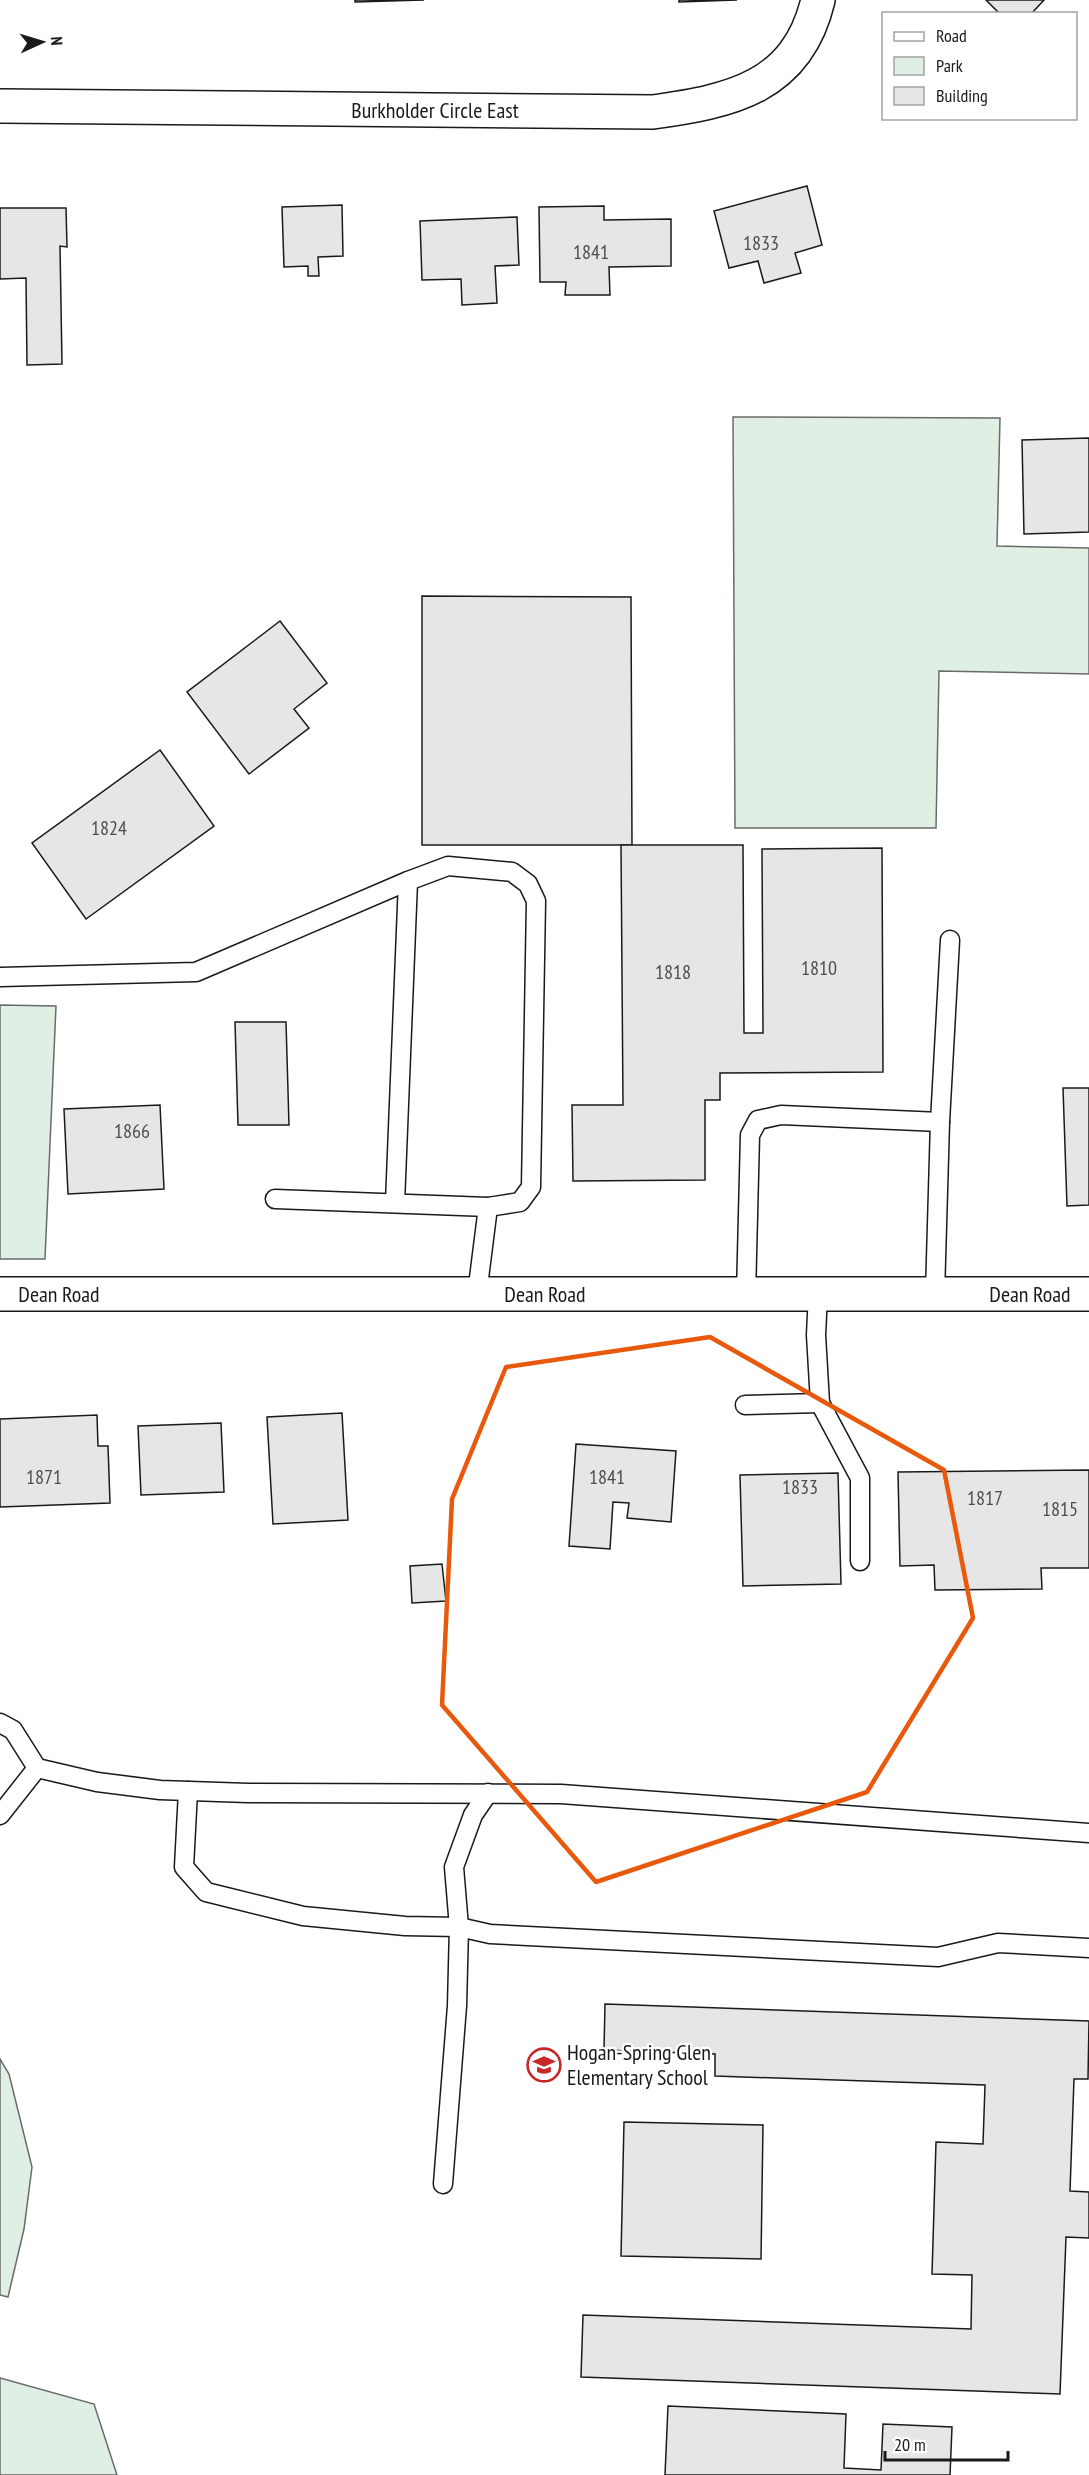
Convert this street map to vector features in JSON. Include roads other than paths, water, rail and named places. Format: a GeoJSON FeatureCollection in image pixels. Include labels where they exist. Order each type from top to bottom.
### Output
{"type":"FeatureCollection","features":[{"type":"Feature","properties":{"kind":"main road","name":"Burkholder Circle East"},"geometry":{"type":"LineString","coordinates":[[0,106],[653,112],[697,106],[740,94],[775,75],[798,48],[818,0]]}},
{"type":"Feature","properties":{"kind":"main road","name":"Dean Road"},"geometry":{"type":"LineString","coordinates":[[0,1294],[1089,1294]]}},
{"type":"Feature","properties":{"kind":"lane"},"geometry":{"type":"LineString","coordinates":[[0,976],[196,972],[408,881],[448,867],[512,872],[528,884],[536,901],[531,1187],[520,1202],[488,1207],[274,1199]]}},
{"type":"Feature","properties":{"kind":"lane"},"geometry":{"type":"LineString","coordinates":[[394,1203],[408,881]]}},
{"type":"Feature","properties":{"kind":"lane"},"geometry":{"type":"LineString","coordinates":[[935,1294],[940,1122],[950,939]]}},
{"type":"Feature","properties":{"kind":"lane"},"geometry":{"type":"LineString","coordinates":[[747,1294],[750,1135],[758,1120],[781,1114],[940,1122]]}},
{"type":"Feature","properties":{"kind":"lane"},"geometry":{"type":"LineString","coordinates":[[477,1294],[488,1207]]}},
{"type":"Feature","properties":{"kind":"lane"},"geometry":{"type":"LineString","coordinates":[[818,1294],[816,1335],[820,1403],[860,1478],[860,1562]]}},
{"type":"Feature","properties":{"kind":"lane"},"geometry":{"type":"LineString","coordinates":[[745,1405],[820,1403]]}},
{"type":"Feature","properties":{"kind":"lane"},"geometry":{"type":"LineString","coordinates":[[0,1723],[13,1730],[37,1768],[97,1782],[188,1791],[573,1795],[1089,1833]]}},
{"type":"Feature","properties":{"kind":"lane"},"geometry":{"type":"LineString","coordinates":[[0,1815],[37,1768]]}},
{"type":"Feature","properties":{"kind":"lane"},"geometry":{"type":"LineString","coordinates":[[188,1791],[184,1867],[206,1892],[303,1916],[405,1926],[459,1927],[490,1934],[938,1957],[998,1943],[1089,1948]]}},
{"type":"Feature","properties":{"kind":"lane"},"geometry":{"type":"LineString","coordinates":[[443,2184],[457,2006],[459,1927],[454,1867],[473,1815],[488,1793]]}},
{"type":"Feature","properties":{"kind":"place","name":"Hogan-Spring Glen Elementary School"},"geometry":{"type":"Point","coordinates":[544,2065]}}]}
